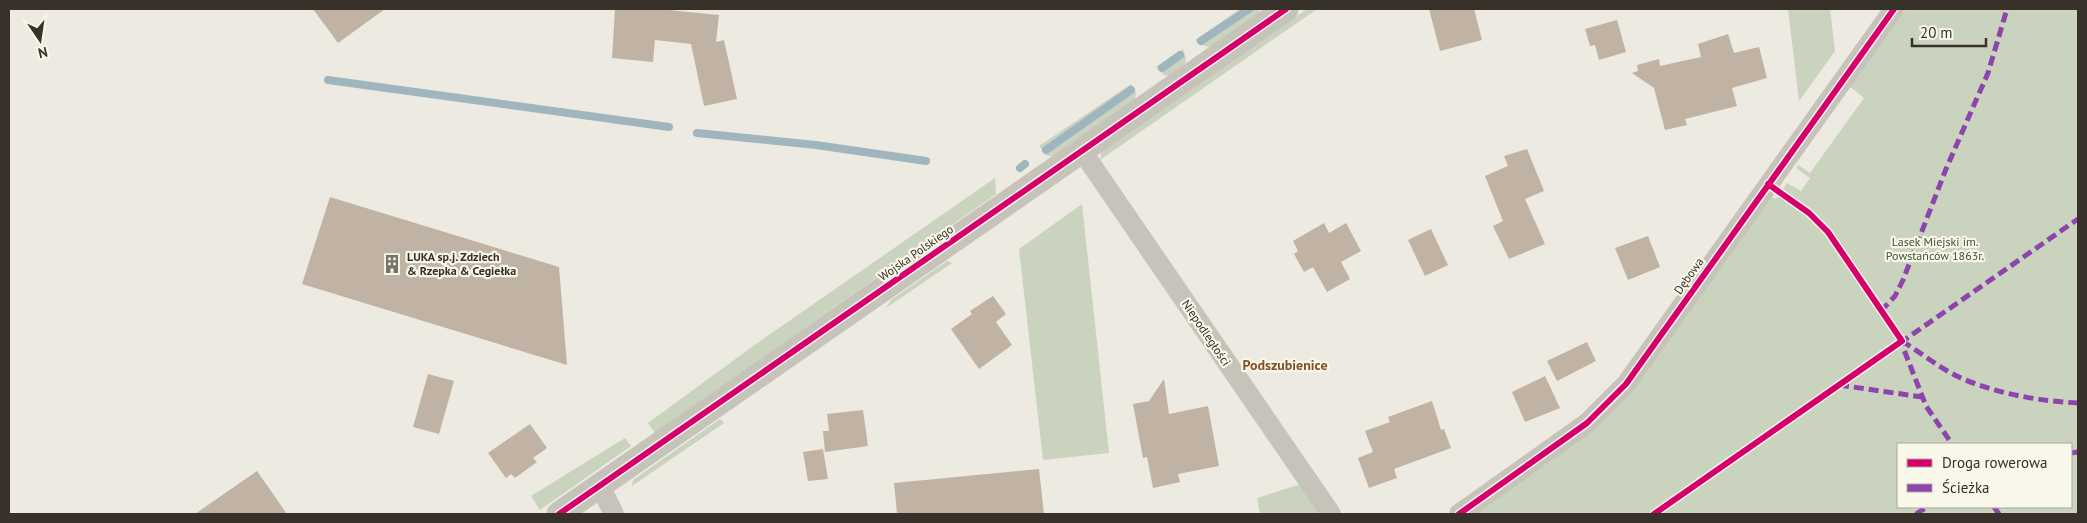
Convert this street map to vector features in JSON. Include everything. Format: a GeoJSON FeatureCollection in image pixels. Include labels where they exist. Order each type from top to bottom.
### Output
{"type":"FeatureCollection","features":[{"type":"Feature","properties":{"kind":"street","name":"Wojska Polskiego"},"geometry":{"type":"LineString","coordinates":[[559,514],[1286,9]]}},
{"type":"Feature","properties":{"kind":"street","name":"Dębowa"},"geometry":{"type":"LineString","coordinates":[[1459,514],[1587,423],[1626,384],[1894,9]]}},
{"type":"Feature","properties":{"kind":"street","name":"Niepodległości"},"geometry":{"type":"LineString","coordinates":[[1082,151],[1331,514]]}},
{"type":"Feature","properties":{"kind":"street"},"geometry":{"type":"LineString","coordinates":[[600,486],[614,514]]}},
{"type":"Feature","properties":{"kind":"green space"},"geometry":{"type":"Polygon","coordinates":[[[1240,9],[1260,9],[1259,14],[1210,47],[1202,45],[1195,40],[1240,9]]]}},
{"type":"Feature","properties":{"kind":"green space"},"geometry":{"type":"Polygon","coordinates":[[[1307,9],[1317,9],[1100,160],[1101,152],[1307,9]]]}},
{"type":"Feature","properties":{"kind":"green space"},"geometry":{"type":"Polygon","coordinates":[[[1788,9],[1830,9],[1835,51],[1799,101],[1788,9]]]}},
{"type":"Feature","properties":{"kind":"green space","name":"Lasek Miejski im. Powstańców 1863r."},"geometry":{"type":"Polygon","coordinates":[[[1906,9],[2078,9],[2078,514],[1473,514],[1560,453],[1771,196],[1776,199],[1787,183],[1801,191],[1810,178],[1796,168],[1798,165],[1810,173],[1864,98],[1849,86],[1906,9]]]}},
{"type":"Feature","properties":{"kind":"green space"},"geometry":{"type":"Polygon","coordinates":[[[1183,49],[1186,58],[1185,65],[1169,76],[1164,75],[1156,67],[1183,49]]]}},
{"type":"Feature","properties":{"kind":"green space"},"geometry":{"type":"Polygon","coordinates":[[[1131,84],[1136,93],[1135,99],[1053,156],[1047,156],[1039,146],[1131,84]]]}},
{"type":"Feature","properties":{"kind":"green space"},"geometry":{"type":"Polygon","coordinates":[[[995,178],[996,194],[655,433],[648,423],[756,344],[995,178]]]}},
{"type":"Feature","properties":{"kind":"green space"},"geometry":{"type":"Polygon","coordinates":[[[1082,204],[1109,453],[1043,460],[1019,249],[1082,204]]]}},
{"type":"Feature","properties":{"kind":"green space"},"geometry":{"type":"Polygon","coordinates":[[[947,261],[952,263],[886,308],[891,300],[947,261]]]}},
{"type":"Feature","properties":{"kind":"green space"},"geometry":{"type":"Polygon","coordinates":[[[720,419],[724,423],[632,486],[633,480],[720,419]]]}},
{"type":"Feature","properties":{"kind":"green space"},"geometry":{"type":"Polygon","coordinates":[[[625,438],[631,446],[540,510],[531,496],[625,438]]]}},
{"type":"Feature","properties":{"kind":"green space"},"geometry":{"type":"Polygon","coordinates":[[[1301,484],[1321,514],[1260,514],[1257,498],[1301,484]]]}},
{"type":"Feature","properties":{"kind":"building"},"geometry":{"type":"Polygon","coordinates":[[[313,9],[385,9],[338,43],[313,9]]]}},
{"type":"Feature","properties":{"kind":"building"},"geometry":{"type":"Polygon","coordinates":[[[615,9],[659,9],[719,15],[716,42],[724,40],[737,99],[704,106],[691,44],[655,40],[653,62],[612,58],[615,9]]]}},
{"type":"Feature","properties":{"kind":"building"},"geometry":{"type":"Polygon","coordinates":[[[1429,9],[1474,9],[1482,40],[1440,51],[1429,9]]]}},
{"type":"Feature","properties":{"kind":"building"},"geometry":{"type":"Polygon","coordinates":[[[1617,20],[1626,52],[1599,60],[1595,45],[1590,46],[1585,29],[1617,20]]]}},
{"type":"Feature","properties":{"kind":"building"},"geometry":{"type":"Polygon","coordinates":[[[1728,34],[1734,53],[1759,47],[1767,78],[1732,88],[1737,106],[1685,119],[1687,125],[1665,130],[1654,88],[1632,73],[1638,71],[1637,65],[1659,59],[1660,66],[1701,57],[1698,44],[1728,34]]]}},
{"type":"Feature","properties":{"kind":"building"},"geometry":{"type":"Polygon","coordinates":[[[1527,149],[1544,191],[1525,199],[1545,244],[1509,259],[1493,226],[1503,221],[1485,176],[1508,166],[1504,156],[1527,149]]]}},
{"type":"Feature","properties":{"kind":"building","name":"LUKA sp.j. Zdziech & Rzepka & Cegiełka"},"geometry":{"type":"Polygon","coordinates":[[[330,197],[559,267],[567,365],[302,284],[330,197]]]}},
{"type":"Feature","properties":{"kind":"building"},"geometry":{"type":"Polygon","coordinates":[[[1324,223],[1329,233],[1346,223],[1361,251],[1341,262],[1350,279],[1327,292],[1313,267],[1304,272],[1294,254],[1298,251],[1293,241],[1324,223]]]}},
{"type":"Feature","properties":{"kind":"building"},"geometry":{"type":"Polygon","coordinates":[[[1431,229],[1448,265],[1425,276],[1408,240],[1431,229]]]}},
{"type":"Feature","properties":{"kind":"building"},"geometry":{"type":"Polygon","coordinates":[[[1648,236],[1660,267],[1628,280],[1615,248],[1648,236]]]}},
{"type":"Feature","properties":{"kind":"building"},"geometry":{"type":"Polygon","coordinates":[[[993,296],[1006,314],[996,322],[1012,345],[979,369],[951,329],[972,314],[970,311],[993,296]]]}},
{"type":"Feature","properties":{"kind":"building"},"geometry":{"type":"Polygon","coordinates":[[[1587,342],[1596,361],[1557,381],[1547,361],[1587,342]]]}},
{"type":"Feature","properties":{"kind":"building"},"geometry":{"type":"Polygon","coordinates":[[[428,374],[454,381],[439,434],[413,427],[428,374]]]}},
{"type":"Feature","properties":{"kind":"building"},"geometry":{"type":"Polygon","coordinates":[[[1545,376],[1560,408],[1525,422],[1512,392],[1545,376]]]}},
{"type":"Feature","properties":{"kind":"building"},"geometry":{"type":"Polygon","coordinates":[[[1164,379],[1169,414],[1208,406],[1219,466],[1178,474],[1180,482],[1153,488],[1147,457],[1143,458],[1133,404],[1149,401],[1164,379]]]}},
{"type":"Feature","properties":{"kind":"building"},"geometry":{"type":"Polygon","coordinates":[[[1432,401],[1441,430],[1444,429],[1451,448],[1394,469],[1397,478],[1369,488],[1358,458],[1373,452],[1365,431],[1390,422],[1388,417],[1432,401]]]}},
{"type":"Feature","properties":{"kind":"building"},"geometry":{"type":"Polygon","coordinates":[[[863,410],[868,446],[825,452],[823,431],[829,431],[827,414],[863,410]]]}},
{"type":"Feature","properties":{"kind":"building"},"geometry":{"type":"Polygon","coordinates":[[[530,424],[547,448],[533,458],[537,462],[515,478],[511,474],[506,478],[488,453],[530,424]]]}},
{"type":"Feature","properties":{"kind":"building"},"geometry":{"type":"Polygon","coordinates":[[[823,449],[828,479],[808,481],[803,452],[823,449]]]}},
{"type":"Feature","properties":{"kind":"building"},"geometry":{"type":"Polygon","coordinates":[[[1039,469],[1044,514],[897,514],[894,483],[1039,469]]]}},
{"type":"Feature","properties":{"kind":"building"},"geometry":{"type":"Polygon","coordinates":[[[257,471],[287,514],[195,514],[257,471]]]}},
{"type":"Feature","properties":{"kind":"waterway"},"geometry":{"type":"LineString","coordinates":[[1201,41],[1249,9]]}},
{"type":"Feature","properties":{"kind":"waterway"},"geometry":{"type":"LineString","coordinates":[[1162,68],[1180,55]]}},
{"type":"Feature","properties":{"kind":"waterway"},"geometry":{"type":"LineString","coordinates":[[328,80],[669,127]]}},
{"type":"Feature","properties":{"kind":"waterway"},"geometry":{"type":"LineString","coordinates":[[1046,150],[1131,90]]}},
{"type":"Feature","properties":{"kind":"waterway"},"geometry":{"type":"LineString","coordinates":[[697,133],[816,145],[926,161]]}},
{"type":"Feature","properties":{"kind":"waterway"},"geometry":{"type":"LineString","coordinates":[[1020,168],[1025,164]]}},
{"type":"Feature","properties":{"kind":"marked path"},"geometry":{"type":"LineString","coordinates":[[1881,311],[1895,296],[1903,280],[1946,169],[1988,73],[2007,9]]}},
{"type":"Feature","properties":{"kind":"marked path"},"geometry":{"type":"LineString","coordinates":[[1900,343],[2078,219]]}},
{"type":"Feature","properties":{"kind":"marked path"},"geometry":{"type":"LineString","coordinates":[[1899,337],[1926,406],[1951,443]]}},
{"type":"Feature","properties":{"kind":"marked path"},"geometry":{"type":"LineString","coordinates":[[1902,341],[1946,370],[1975,384],[2019,396],[2078,403]]}},
{"type":"Feature","properties":{"kind":"marked path"},"geometry":{"type":"LineString","coordinates":[[1839,385],[1922,397]]}},
{"type":"Feature","properties":{"kind":"marked path"},"geometry":{"type":"LineString","coordinates":[[2072,453],[2078,452]]}},
{"type":"Feature","properties":{"kind":"marked path"},"geometry":{"type":"LineString","coordinates":[[1916,514],[1925,508]]}},
{"type":"Feature","properties":{"kind":"marked path"},"geometry":{"type":"LineString","coordinates":[[1995,508],[1999,514]]}},
{"type":"Feature","properties":{"kind":"cycle path"},"geometry":{"type":"LineString","coordinates":[[559,514],[1286,9]]}},
{"type":"Feature","properties":{"kind":"cycle path"},"geometry":{"type":"LineString","coordinates":[[1459,514],[1587,423],[1626,384],[1894,9]]}},
{"type":"Feature","properties":{"kind":"cycle path"},"geometry":{"type":"LineString","coordinates":[[1654,514],[1902,341],[1828,232],[1809,213],[1768,184]]}},
{"type":"Feature","properties":{"kind":"place","name":"LUKA sp.j. Zdziech & Rzepka & Cegiełka"},"geometry":{"type":"Point","coordinates":[392,264]}},
{"type":"Feature","properties":{"kind":"district","name":"Podszubienice"},"geometry":{"type":"Point","coordinates":[1285,365]}}]}
